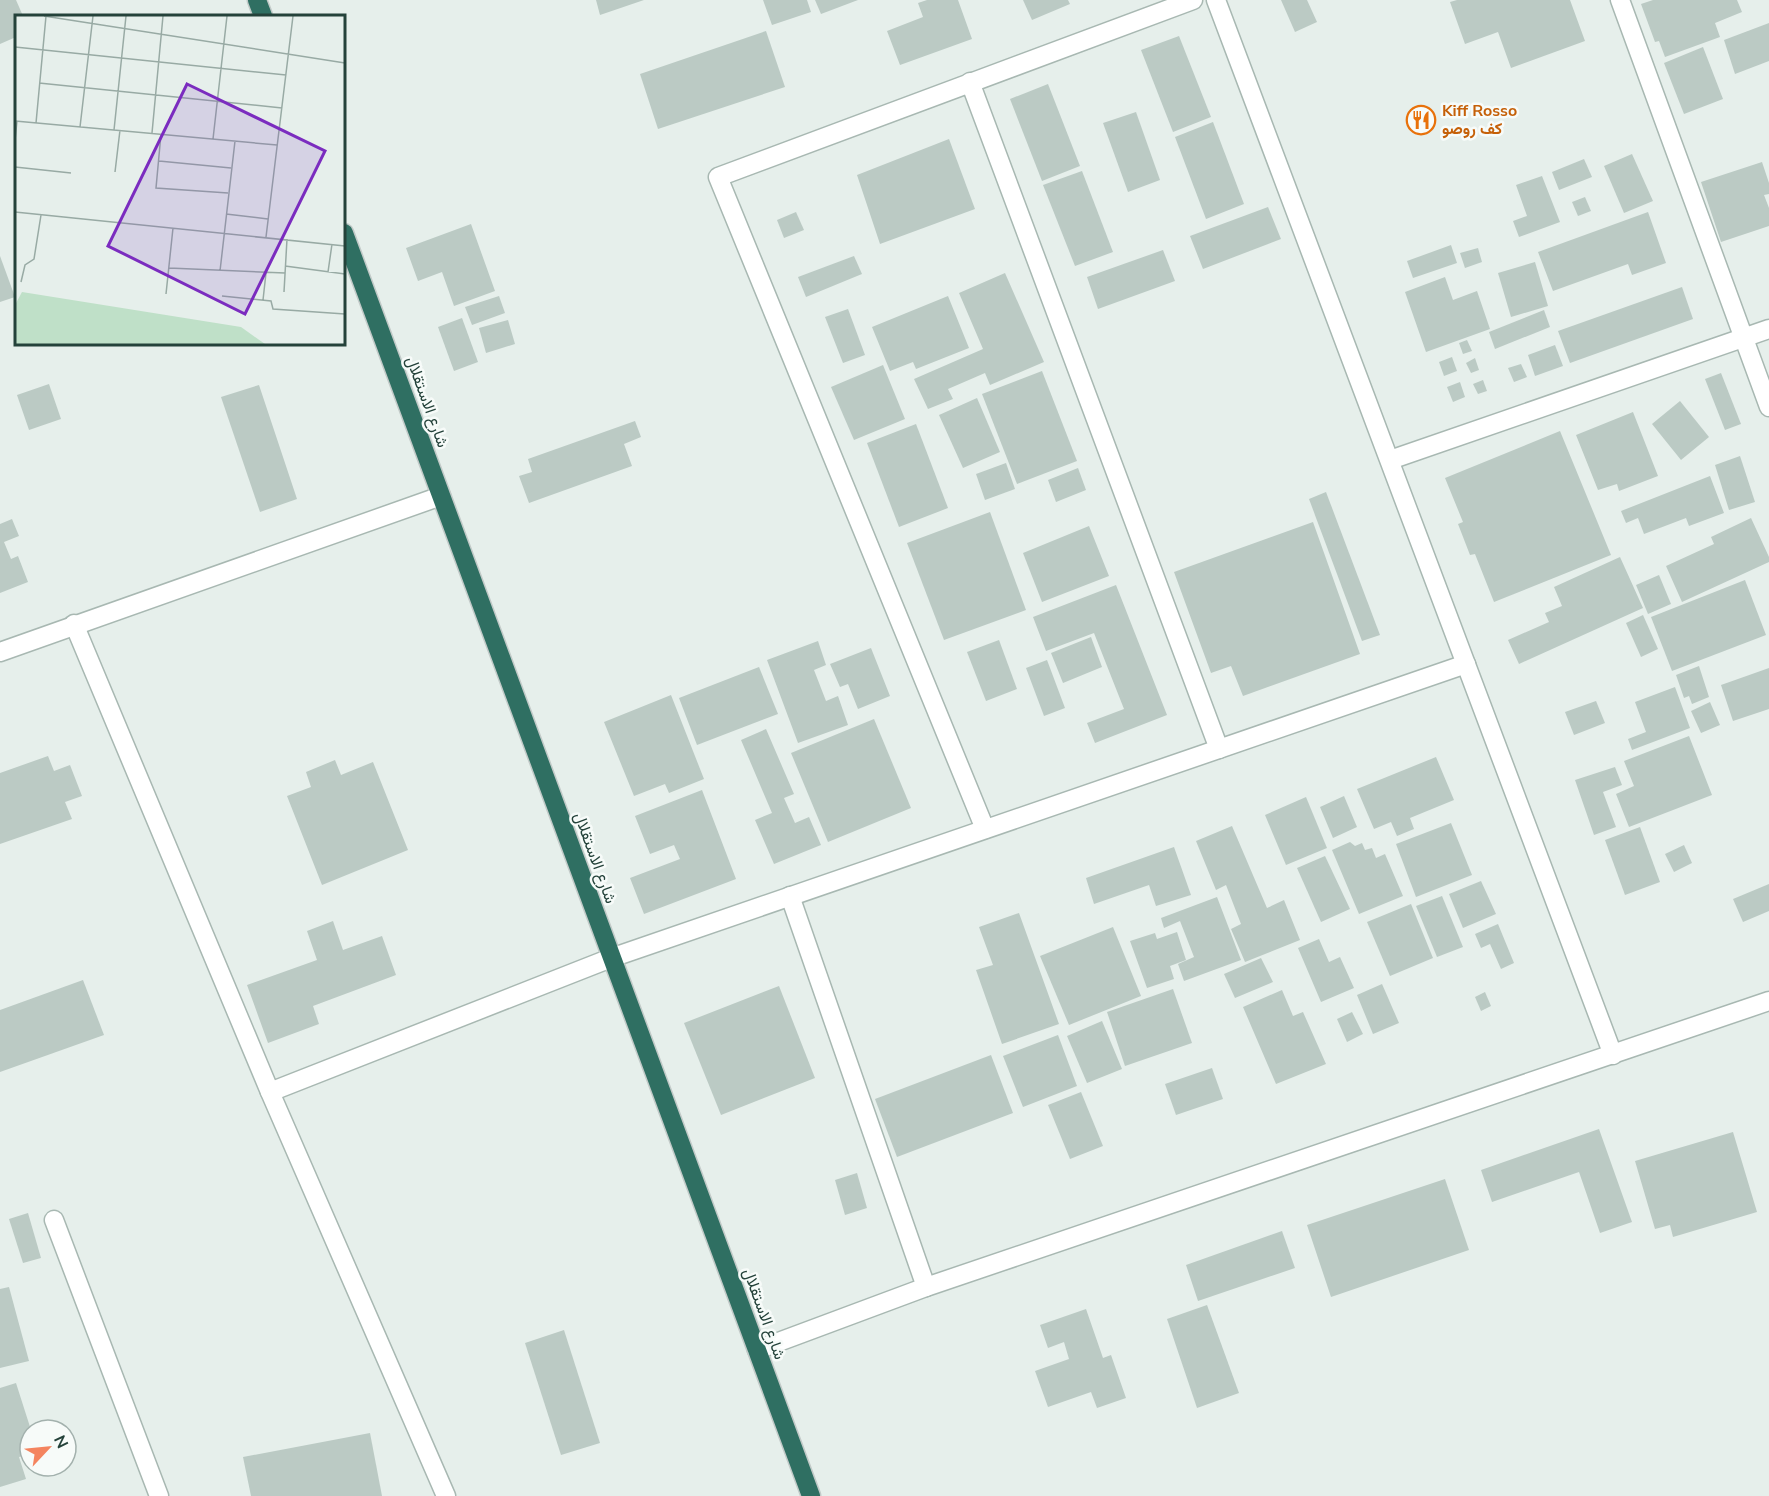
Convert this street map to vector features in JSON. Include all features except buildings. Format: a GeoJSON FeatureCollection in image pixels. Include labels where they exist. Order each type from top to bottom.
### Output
{"type":"FeatureCollection","features":[{"type":"Feature","properties":{"kind":"highway"},"geometry":{"type":"LineString","coordinates":[[257,0],[263,15]]}},
{"type":"Feature","properties":{"kind":"highway","name":"شارع الاستقلال"},"geometry":{"type":"LineString","coordinates":[[345,236],[811,1496]]}},
{"type":"Feature","properties":{"kind":"street"},"geometry":{"type":"LineString","coordinates":[[986,829],[718,177],[1193,0]]}},
{"type":"Feature","properties":{"kind":"street"},"geometry":{"type":"LineString","coordinates":[[1216,0],[1613,1055]]}},
{"type":"Feature","properties":{"kind":"street"},"geometry":{"type":"LineString","coordinates":[[1620,0],[1769,407]]}},
{"type":"Feature","properties":{"kind":"street"},"geometry":{"type":"LineString","coordinates":[[969,82],[1219,748]]}},
{"type":"Feature","properties":{"kind":"street"},"geometry":{"type":"LineString","coordinates":[[1390,460],[1769,329]]}},
{"type":"Feature","properties":{"kind":"street"},"geometry":{"type":"LineString","coordinates":[[0,652],[441,495]]}},
{"type":"Feature","properties":{"kind":"street"},"geometry":{"type":"LineString","coordinates":[[74,624],[270,1092],[446,1496]]}},
{"type":"Feature","properties":{"kind":"street"},"geometry":{"type":"LineString","coordinates":[[270,1092],[611,958],[1466,664]]}},
{"type":"Feature","properties":{"kind":"street"},"geometry":{"type":"LineString","coordinates":[[790,896],[926,1287]]}},
{"type":"Feature","properties":{"kind":"street"},"geometry":{"type":"LineString","coordinates":[[757,1350],[926,1287],[1769,1001]]}},
{"type":"Feature","properties":{"kind":"street"},"geometry":{"type":"LineString","coordinates":[[54,1220],[159,1496]]}},
{"type":"Feature","properties":{"kind":"place","name":"Kiff Rosso كف روصو"},"geometry":{"type":"Point","coordinates":[1421,120]}}]}
